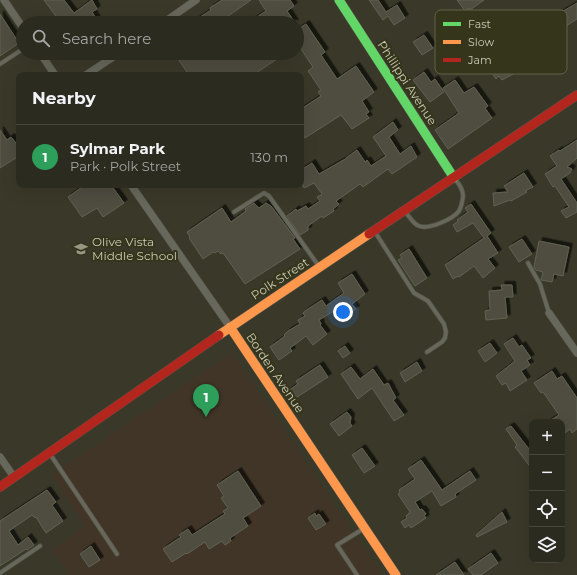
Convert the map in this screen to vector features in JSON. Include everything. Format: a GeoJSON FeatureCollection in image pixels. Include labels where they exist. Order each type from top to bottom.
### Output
{"type":"FeatureCollection","features":[{"type":"Feature","properties":{"kind":"main road","name":"Phillippi Avenue"},"geometry":{"type":"LineString","coordinates":[[339,0],[454,178]]}},
{"type":"Feature","properties":{"kind":"main road","name":"Polk Street"},"geometry":{"type":"LineString","coordinates":[[0,487],[230,327],[577,95]]}},
{"type":"Feature","properties":{"kind":"main road","name":"Borden Avenue"},"geometry":{"type":"LineString","coordinates":[[230,327],[396,575]]}},
{"type":"Feature","properties":{"kind":"street"},"geometry":{"type":"LineString","coordinates":[[4,0],[16,18]]}},
{"type":"Feature","properties":{"kind":"street"},"geometry":{"type":"LineString","coordinates":[[173,16],[196,0]]}},
{"type":"Feature","properties":{"kind":"street"},"geometry":{"type":"LineString","coordinates":[[45,60],[53,72]]}},
{"type":"Feature","properties":{"kind":"street"},"geometry":{"type":"LineString","coordinates":[[90,72],[108,60]]}},
{"type":"Feature","properties":{"kind":"street","name":"Borden Avenue"},"geometry":{"type":"LineString","coordinates":[[134,188],[230,327]]}},
{"type":"Feature","properties":{"kind":"street"},"geometry":{"type":"LineString","coordinates":[[550,313],[577,353]]}},
{"type":"Feature","properties":{"kind":"street"},"geometry":{"type":"LineString","coordinates":[[0,457],[14,477]]}},
{"type":"Feature","properties":{"kind":"lane"},"geometry":{"type":"LineString","coordinates":[[0,64],[16,54]]}},
{"type":"Feature","properties":{"kind":"lane"},"geometry":{"type":"LineString","coordinates":[[405,211],[412,221],[419,226],[433,226],[446,220],[459,211],[463,197],[461,188],[454,178]]}},
{"type":"Feature","properties":{"kind":"lane"},"geometry":{"type":"LineString","coordinates":[[234,212],[264,193],[269,196],[320,267]]}},
{"type":"Feature","properties":{"kind":"lane"},"geometry":{"type":"LineString","coordinates":[[374,231],[414,293],[428,301],[444,324],[446,332],[445,338],[442,342],[427,352]]}},
{"type":"Feature","properties":{"kind":"lane"},"geometry":{"type":"LineString","coordinates":[[528,263],[540,284],[550,313]]}},
{"type":"Feature","properties":{"kind":"lane"},"geometry":{"type":"LineString","coordinates":[[49,454],[117,554]]}},
{"type":"Feature","properties":{"kind":"lane"},"geometry":{"type":"LineString","coordinates":[[357,575],[337,545],[364,528]]}},
{"type":"Feature","properties":{"kind":"lane"},"geometry":{"type":"LineString","coordinates":[[0,573],[40,546]]}},
{"type":"Feature","properties":{"kind":"shaded area"},"geometry":{"type":"Polygon","coordinates":[[[227,356],[232,356],[236,359],[382,575],[69,575],[52,549],[85,526],[51,475],[227,356]]]}},
{"type":"Feature","properties":{"kind":"building"},"geometry":{"type":"Polygon","coordinates":[[[44,0],[64,0],[74,13],[92,0],[97,9],[92,12],[95,16],[56,16],[44,0]]]}},
{"type":"Feature","properties":{"kind":"building"},"geometry":{"type":"Polygon","coordinates":[[[222,0],[251,0],[228,16],[202,16],[211,10],[210,8],[222,0]]]}},
{"type":"Feature","properties":{"kind":"building"},"geometry":{"type":"Polygon","coordinates":[[[259,0],[290,0],[294,6],[287,11],[290,16],[258,16],[266,11],[259,0]]]}},
{"type":"Feature","properties":{"kind":"building"},"geometry":{"type":"Polygon","coordinates":[[[369,0],[378,0],[386,12],[397,5],[405,18],[394,25],[388,16],[383,20],[369,0]]]}},
{"type":"Feature","properties":{"kind":"building"},"geometry":{"type":"Polygon","coordinates":[[[457,0],[484,0],[470,10],[469,8],[464,10],[457,0]]]}},
{"type":"Feature","properties":{"kind":"building"},"geometry":{"type":"Polygon","coordinates":[[[577,3],[577,19],[567,25],[567,10],[565,10],[577,3]]]}},
{"type":"Feature","properties":{"kind":"building"},"geometry":{"type":"Polygon","coordinates":[[[0,14],[16,38],[16,45],[0,56],[0,14]]]}},
{"type":"Feature","properties":{"kind":"building"},"geometry":{"type":"Polygon","coordinates":[[[306,24],[325,52],[321,55],[337,79],[356,66],[374,92],[362,101],[369,112],[366,114],[369,118],[352,129],[341,115],[305,138],[304,136],[304,107],[321,96],[318,92],[321,90],[308,71],[313,67],[304,54],[304,25],[306,24]]]}},
{"type":"Feature","properties":{"kind":"building"},"geometry":{"type":"Polygon","coordinates":[[[424,35],[433,48],[422,55],[413,42],[424,35]]]}},
{"type":"Feature","properties":{"kind":"building"},"geometry":{"type":"Polygon","coordinates":[[[179,60],[276,60],[258,72],[187,72],[179,60]]]}},
{"type":"Feature","properties":{"kind":"building"},"geometry":{"type":"Polygon","coordinates":[[[424,72],[431,82],[435,79],[444,92],[430,102],[413,80],[424,72]]]}},
{"type":"Feature","properties":{"kind":"building"},"geometry":{"type":"Polygon","coordinates":[[[493,74],[513,74],[502,80],[499,76],[496,79],[493,74]]]}},
{"type":"Feature","properties":{"kind":"building"},"geometry":{"type":"Polygon","coordinates":[[[455,80],[464,93],[474,87],[488,106],[485,108],[492,118],[448,149],[435,130],[459,113],[443,88],[455,80]]]}},
{"type":"Feature","properties":{"kind":"building"},"geometry":{"type":"Polygon","coordinates":[[[393,122],[398,130],[389,137],[400,154],[411,146],[417,157],[392,174],[388,169],[363,187],[360,184],[336,201],[339,204],[333,209],[334,211],[323,218],[322,216],[308,226],[308,230],[300,235],[287,216],[296,209],[297,211],[306,206],[308,209],[320,201],[317,197],[322,194],[314,183],[304,188],[304,168],[312,163],[319,174],[347,158],[357,150],[365,162],[367,160],[371,166],[386,156],[373,137],[393,122]]]}},
{"type":"Feature","properties":{"kind":"building"},"geometry":{"type":"Polygon","coordinates":[[[0,130],[7,140],[11,137],[16,143],[16,158],[0,168],[0,130]]]}},
{"type":"Feature","properties":{"kind":"building"},"geometry":{"type":"Polygon","coordinates":[[[577,140],[577,158],[567,167],[572,169],[570,173],[561,179],[577,203],[577,212],[566,218],[561,211],[569,207],[545,174],[557,166],[550,156],[577,140]]]}},
{"type":"Feature","properties":{"kind":"building"},"geometry":{"type":"Polygon","coordinates":[[[524,173],[533,187],[511,201],[510,200],[494,206],[493,193],[508,192],[504,186],[524,173]]]}},
{"type":"Feature","properties":{"kind":"building"},"geometry":{"type":"Polygon","coordinates":[[[81,188],[113,188],[124,203],[103,217],[97,208],[82,217],[68,197],[81,188]]]}},
{"type":"Feature","properties":{"kind":"building"},"geometry":{"type":"Polygon","coordinates":[[[254,203],[259,208],[266,203],[271,206],[295,238],[293,239],[300,249],[245,284],[223,253],[221,254],[218,251],[215,253],[213,252],[203,259],[189,238],[190,237],[187,232],[222,208],[231,222],[254,203]]]}},
{"type":"Feature","properties":{"kind":"building"},"geometry":{"type":"Polygon","coordinates":[[[471,204],[491,233],[487,236],[498,253],[488,259],[495,268],[483,278],[474,266],[459,277],[458,276],[453,279],[445,265],[484,238],[473,223],[457,232],[453,225],[468,212],[465,208],[471,204]]]}},
{"type":"Feature","properties":{"kind":"building"},"geometry":{"type":"Polygon","coordinates":[[[522,239],[532,254],[519,262],[509,247],[522,239]]]}},
{"type":"Feature","properties":{"kind":"building"},"geometry":{"type":"Polygon","coordinates":[[[539,241],[569,247],[563,276],[554,274],[552,282],[541,280],[543,272],[536,270],[534,267],[539,241]]]}},
{"type":"Feature","properties":{"kind":"building"},"geometry":{"type":"Polygon","coordinates":[[[409,249],[427,278],[415,286],[398,260],[402,258],[400,255],[409,249]]]}},
{"type":"Feature","properties":{"kind":"building"},"geometry":{"type":"Polygon","coordinates":[[[352,274],[365,294],[352,304],[356,309],[343,318],[337,309],[319,320],[320,325],[327,334],[313,345],[306,336],[290,348],[292,351],[279,360],[270,347],[285,336],[284,335],[288,331],[300,324],[298,320],[305,316],[303,313],[308,309],[322,300],[326,306],[344,293],[338,283],[352,274]]]}},
{"type":"Feature","properties":{"kind":"building"},"geometry":{"type":"Polygon","coordinates":[[[501,285],[512,285],[513,297],[505,297],[507,318],[486,320],[485,311],[490,310],[489,291],[502,290],[501,285]]]}},
{"type":"Feature","properties":{"kind":"building"},"geometry":{"type":"Polygon","coordinates":[[[513,338],[519,347],[522,345],[531,358],[527,360],[530,365],[521,371],[527,380],[510,391],[506,383],[502,385],[496,376],[515,361],[504,344],[513,338]]]}},
{"type":"Feature","properties":{"kind":"building"},"geometry":{"type":"Polygon","coordinates":[[[490,343],[497,353],[485,362],[478,351],[490,343]]]}},
{"type":"Feature","properties":{"kind":"building"},"geometry":{"type":"Polygon","coordinates":[[[345,346],[350,353],[343,358],[338,351],[345,346]]]}},
{"type":"Feature","properties":{"kind":"building"},"geometry":{"type":"Polygon","coordinates":[[[417,362],[422,371],[405,382],[400,373],[417,362]]]}},
{"type":"Feature","properties":{"kind":"building"},"geometry":{"type":"Polygon","coordinates":[[[320,365],[328,377],[294,399],[288,391],[298,384],[296,381],[320,365]]]}},
{"type":"Feature","properties":{"kind":"building"},"geometry":{"type":"Polygon","coordinates":[[[351,367],[360,379],[373,369],[384,385],[388,383],[396,398],[393,400],[404,415],[394,421],[372,388],[358,399],[341,374],[351,367]]]}},
{"type":"Feature","properties":{"kind":"building"},"geometry":{"type":"Polygon","coordinates":[[[552,371],[557,379],[562,376],[577,398],[577,429],[572,433],[570,429],[565,433],[565,419],[553,419],[559,415],[543,392],[541,393],[534,383],[552,371]]]}},
{"type":"Feature","properties":{"kind":"building"},"geometry":{"type":"Polygon","coordinates":[[[347,412],[351,417],[350,423],[352,426],[339,436],[330,424],[347,412]]]}},
{"type":"Feature","properties":{"kind":"building"},"geometry":{"type":"Polygon","coordinates":[[[511,426],[529,449],[529,465],[515,447],[517,445],[506,429],[511,426]]]}},
{"type":"Feature","properties":{"kind":"building"},"geometry":{"type":"Polygon","coordinates":[[[362,448],[375,466],[364,473],[352,455],[362,448]]]}},
{"type":"Feature","properties":{"kind":"building"},"geometry":{"type":"Polygon","coordinates":[[[421,460],[442,490],[470,471],[476,480],[455,494],[456,497],[441,506],[432,491],[415,502],[420,510],[422,509],[426,514],[424,515],[426,518],[411,528],[409,525],[405,528],[401,522],[407,518],[406,516],[410,512],[398,494],[400,492],[399,490],[415,479],[408,469],[421,460]]]}},
{"type":"Feature","properties":{"kind":"building"},"geometry":{"type":"Polygon","coordinates":[[[238,471],[261,506],[243,518],[248,526],[230,538],[231,541],[225,545],[222,541],[209,549],[205,542],[172,562],[163,549],[181,537],[179,535],[188,529],[192,535],[225,514],[223,511],[228,508],[221,498],[224,496],[217,485],[238,471]]]}},
{"type":"Feature","properties":{"kind":"building"},"geometry":{"type":"Polygon","coordinates":[[[47,490],[56,502],[52,505],[63,521],[46,533],[36,517],[35,518],[32,515],[9,531],[18,545],[28,537],[34,545],[0,566],[0,521],[47,490]]]}},
{"type":"Feature","properties":{"kind":"building"},"geometry":{"type":"Polygon","coordinates":[[[502,512],[507,522],[477,537],[476,535],[502,512]]]}},
{"type":"Feature","properties":{"kind":"building"},"geometry":{"type":"Polygon","coordinates":[[[315,513],[316,516],[319,514],[326,524],[316,530],[308,518],[315,513]]]}},
{"type":"Feature","properties":{"kind":"building"},"geometry":{"type":"Polygon","coordinates":[[[91,546],[100,560],[89,567],[80,554],[91,546]]]}},
{"type":"Feature","properties":{"kind":"building"},"geometry":{"type":"Polygon","coordinates":[[[491,553],[498,563],[481,575],[473,575],[468,569],[491,553]]]}},
{"type":"Feature","properties":{"kind":"building"},"geometry":{"type":"Polygon","coordinates":[[[455,562],[464,575],[436,575],[455,562]]]}},
{"type":"Feature","properties":{"kind":"traffic: fast"},"geometry":{"type":"LineString","coordinates":[[339,0],[454,178]]}},
{"type":"Feature","properties":{"kind":"traffic: slow"},"geometry":{"type":"LineString","coordinates":[[219,335],[369,234]]}},
{"type":"Feature","properties":{"kind":"traffic: slow"},"geometry":{"type":"LineString","coordinates":[[230,327],[396,575]]}},
{"type":"Feature","properties":{"kind":"traffic: jam"},"geometry":{"type":"LineString","coordinates":[[369,234],[577,95]]}},
{"type":"Feature","properties":{"kind":"traffic: jam"},"geometry":{"type":"LineString","coordinates":[[0,487],[219,335]]}},
{"type":"Feature","properties":{"kind":"place","name":"Olive Vista Middle School"},"geometry":{"type":"Point","coordinates":[81,249]}},
{"type":"Feature","properties":{"kind":"place","name":"Sylmar Park"},"geometry":{"type":"Point","coordinates":[206,417]}}]}
